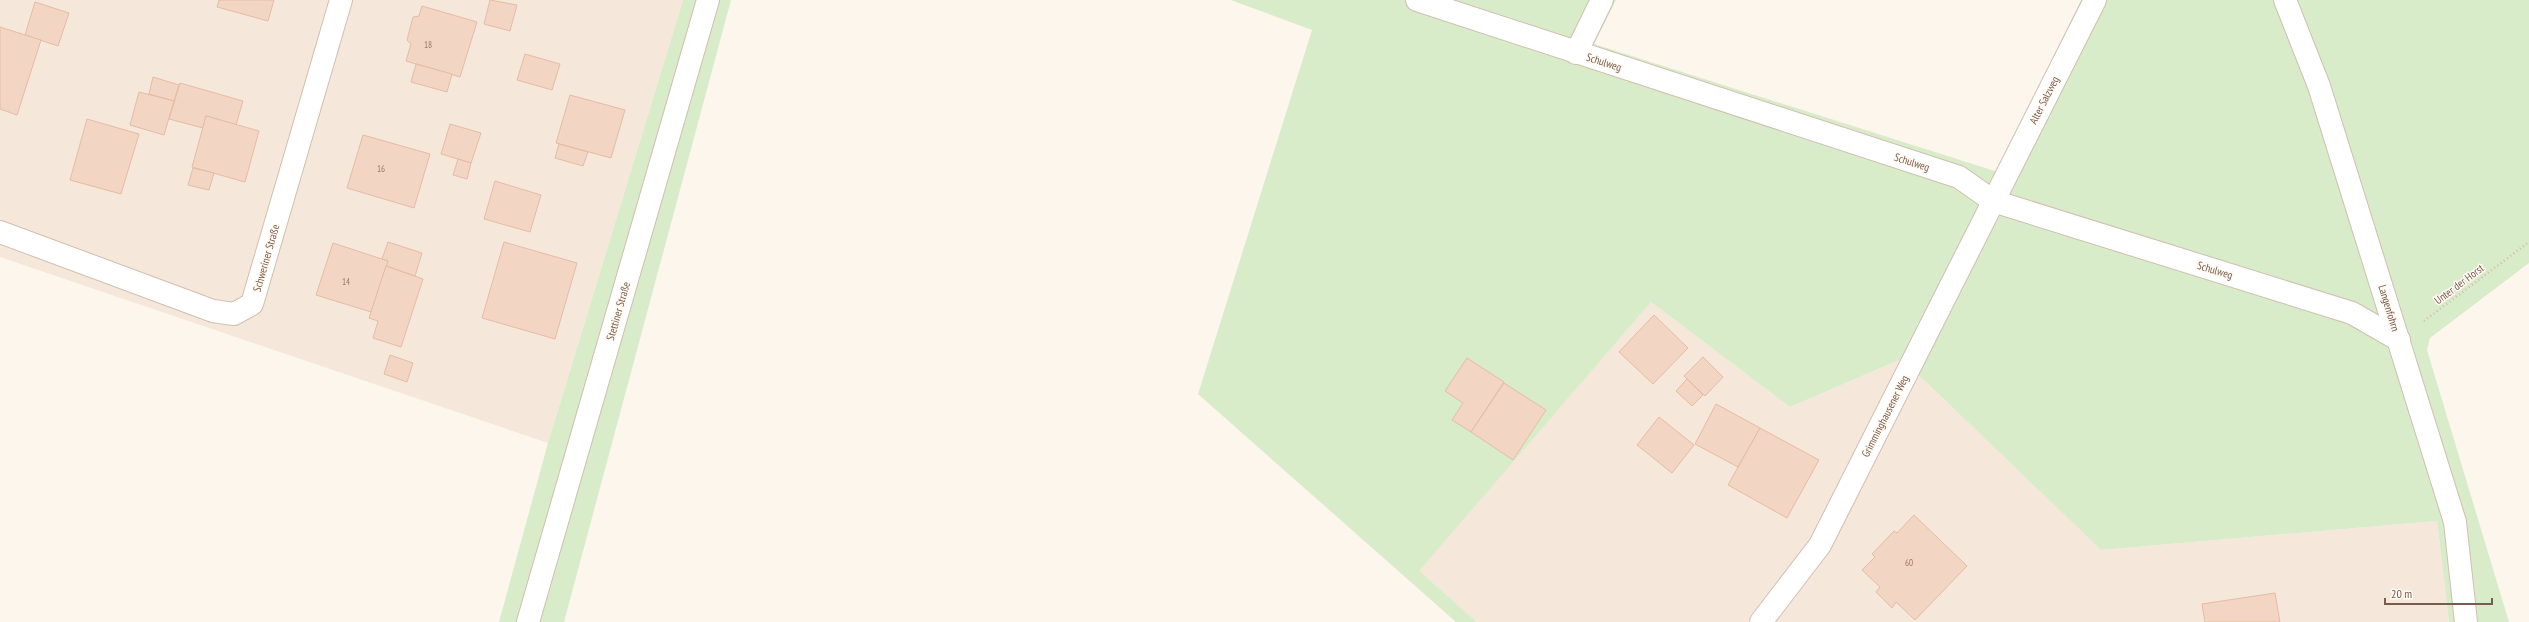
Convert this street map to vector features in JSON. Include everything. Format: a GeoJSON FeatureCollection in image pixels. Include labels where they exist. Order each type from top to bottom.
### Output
{"type":"FeatureCollection","features":[{"type":"Feature","properties":{"kind":"street","name":"Schweriner Straße"},"geometry":{"type":"LineString","coordinates":[[0,232],[213,311],[234,314],[252,304],[341,0]]}},
{"type":"Feature","properties":{"kind":"street","name":"Stettiner Straße"},"geometry":{"type":"LineString","coordinates":[[528,622],[708,0]]}},
{"type":"Feature","properties":{"kind":"street","name":"Schulweg"},"geometry":{"type":"LineString","coordinates":[[1416,0],[1959,177],[1993,200],[2352,313],[2399,340]]}},
{"type":"Feature","properties":{"kind":"street"},"geometry":{"type":"LineString","coordinates":[[1576,53],[1602,0]]}},
{"type":"Feature","properties":{"kind":"street","name":"Alter Salzweg"},"geometry":{"type":"LineString","coordinates":[[1993,200],[2095,0]]}},
{"type":"Feature","properties":{"kind":"street","name":"Langenfohrn"},"geometry":{"type":"LineString","coordinates":[[2285,0],[2319,86],[2455,522],[2466,622]]}},
{"type":"Feature","properties":{"kind":"street","name":"Grimminghausener Weg"},"geometry":{"type":"LineString","coordinates":[[1761,622],[1820,545],[1993,200]]}},
{"type":"Feature","properties":{"kind":"path","name":"Unter der Horst"},"geometry":{"type":"LineString","coordinates":[[2399,340],[2529,242]]}},
{"type":"Feature","properties":{"kind":"shaded area"},"geometry":{"type":"Polygon","coordinates":[[[0,0],[683,0],[548,443],[0,257],[0,0]]]}},
{"type":"Feature","properties":{"kind":"shaded area"},"geometry":{"type":"Polygon","coordinates":[[[1651,302],[1790,407],[1899,360],[1924,380],[2101,550],[2437,521],[2449,622],[1477,622],[1418,571],[1651,302]]]}},
{"type":"Feature","properties":{"kind":"green space"},"geometry":{"type":"Polygon","coordinates":[[[683,0],[731,0],[564,622],[499,622],[548,443],[683,0]]]}},
{"type":"Feature","properties":{"kind":"green space"},"geometry":{"type":"Polygon","coordinates":[[[1231,0],[1616,0],[1594,44],[1998,172],[2081,0],[2529,0],[2529,263],[2430,338],[2427,350],[2509,622],[2449,622],[2437,521],[2101,550],[1924,380],[1899,360],[1790,407],[1651,302],[1419,571],[1477,622],[1456,622],[1198,394],[1312,30],[1231,0]]]}},
{"type":"Feature","properties":{"kind":"building"},"geometry":{"type":"Polygon","coordinates":[[[219,0],[274,0],[268,21],[217,7],[219,0]]]}},
{"type":"Feature","properties":{"kind":"building"},"geometry":{"type":"Polygon","coordinates":[[[490,0],[517,5],[510,31],[484,24],[490,0]]]}},
{"type":"Feature","properties":{"kind":"building"},"geometry":{"type":"Polygon","coordinates":[[[35,2],[69,13],[58,46],[25,35],[35,2]]]}},
{"type":"Feature","properties":{"kind":"building"},"geometry":{"type":"Polygon","coordinates":[[[422,6],[477,22],[460,77],[406,61],[411,44],[407,40],[413,17],[419,16],[422,6]]]}},
{"type":"Feature","properties":{"kind":"building"},"geometry":{"type":"Polygon","coordinates":[[[0,27],[41,40],[17,115],[0,109],[0,27]]]}},
{"type":"Feature","properties":{"kind":"building"},"geometry":{"type":"Polygon","coordinates":[[[525,54],[560,64],[552,90],[517,80],[525,54]]]}},
{"type":"Feature","properties":{"kind":"building"},"geometry":{"type":"Polygon","coordinates":[[[416,64],[452,74],[447,92],[411,82],[416,64]]]}},
{"type":"Feature","properties":{"kind":"building"},"geometry":{"type":"Polygon","coordinates":[[[153,77],[179,85],[174,101],[149,94],[153,77]]]}},
{"type":"Feature","properties":{"kind":"building"},"geometry":{"type":"Polygon","coordinates":[[[180,83],[243,101],[236,125],[206,116],[203,128],[169,119],[180,83]]]}},
{"type":"Feature","properties":{"kind":"building"},"geometry":{"type":"Polygon","coordinates":[[[139,92],[174,101],[164,135],[130,125],[139,92]]]}},
{"type":"Feature","properties":{"kind":"building"},"geometry":{"type":"Polygon","coordinates":[[[570,95],[625,110],[611,158],[556,143],[570,95]]]}},
{"type":"Feature","properties":{"kind":"building"},"geometry":{"type":"Polygon","coordinates":[[[206,116],[259,131],[245,182],[192,167],[206,116]]]}},
{"type":"Feature","properties":{"kind":"building"},"geometry":{"type":"Polygon","coordinates":[[[87,119],[139,134],[121,194],[70,180],[87,119]]]}},
{"type":"Feature","properties":{"kind":"building"},"geometry":{"type":"Polygon","coordinates":[[[450,124],[481,133],[471,163],[441,154],[450,124]]]}},
{"type":"Feature","properties":{"kind":"building"},"geometry":{"type":"Polygon","coordinates":[[[363,135],[430,154],[414,208],[347,188],[363,135]]]}},
{"type":"Feature","properties":{"kind":"building"},"geometry":{"type":"Polygon","coordinates":[[[559,144],[588,152],[583,166],[555,158],[559,144]]]}},
{"type":"Feature","properties":{"kind":"building"},"geometry":{"type":"Polygon","coordinates":[[[458,159],[471,163],[467,179],[453,175],[458,159]]]}},
{"type":"Feature","properties":{"kind":"building"},"geometry":{"type":"Polygon","coordinates":[[[193,168],[214,173],[209,190],[188,185],[193,168]]]}},
{"type":"Feature","properties":{"kind":"building"},"geometry":{"type":"Polygon","coordinates":[[[495,181],[541,195],[530,232],[484,219],[495,181]]]}},
{"type":"Feature","properties":{"kind":"building"},"geometry":{"type":"Polygon","coordinates":[[[388,242],[422,253],[415,276],[386,266],[388,261],[382,259],[388,242]]]}},
{"type":"Feature","properties":{"kind":"building"},"geometry":{"type":"Polygon","coordinates":[[[504,242],[577,263],[555,339],[482,318],[504,242]]]}},
{"type":"Feature","properties":{"kind":"building"},"geometry":{"type":"Polygon","coordinates":[[[333,243],[388,261],[371,312],[316,295],[333,243]]]}},
{"type":"Feature","properties":{"kind":"building"},"geometry":{"type":"Polygon","coordinates":[[[386,266],[423,279],[401,347],[373,338],[378,321],[369,318],[386,266]]]}},
{"type":"Feature","properties":{"kind":"building"},"geometry":{"type":"Polygon","coordinates":[[[1654,315],[1688,348],[1653,384],[1619,352],[1654,315]]]}},
{"type":"Feature","properties":{"kind":"building"},"geometry":{"type":"Polygon","coordinates":[[[390,355],[413,363],[407,382],[384,374],[390,355]]]}},
{"type":"Feature","properties":{"kind":"building"},"geometry":{"type":"Polygon","coordinates":[[[1703,357],[1723,377],[1705,396],[1684,376],[1703,357]]]}},
{"type":"Feature","properties":{"kind":"building"},"geometry":{"type":"Polygon","coordinates":[[[1467,358],[1504,382],[1471,432],[1452,420],[1463,403],[1445,391],[1467,358]]]}},
{"type":"Feature","properties":{"kind":"building"},"geometry":{"type":"Polygon","coordinates":[[[1687,379],[1703,395],[1692,406],[1676,391],[1687,379]]]}},
{"type":"Feature","properties":{"kind":"building"},"geometry":{"type":"Polygon","coordinates":[[[1504,383],[1546,410],[1513,460],[1471,432],[1504,383]]]}},
{"type":"Feature","properties":{"kind":"building"},"geometry":{"type":"Polygon","coordinates":[[[1716,404],[1760,428],[1738,467],[1695,444],[1716,404]]]}},
{"type":"Feature","properties":{"kind":"building"},"geometry":{"type":"Polygon","coordinates":[[[1659,417],[1694,445],[1672,473],[1637,445],[1659,417]]]}},
{"type":"Feature","properties":{"kind":"building"},"geometry":{"type":"Polygon","coordinates":[[[1760,428],[1819,460],[1787,518],[1728,485],[1760,428]]]}},
{"type":"Feature","properties":{"kind":"building"},"geometry":{"type":"Polygon","coordinates":[[[1914,515],[1967,566],[1915,620],[1896,602],[1892,608],[1876,592],[1880,587],[1862,570],[1875,557],[1872,554],[1894,531],[1897,533],[1914,515]]]}},
{"type":"Feature","properties":{"kind":"building"},"geometry":{"type":"Polygon","coordinates":[[[2275,593],[2280,622],[2205,622],[2202,604],[2275,593]]]}}]}
